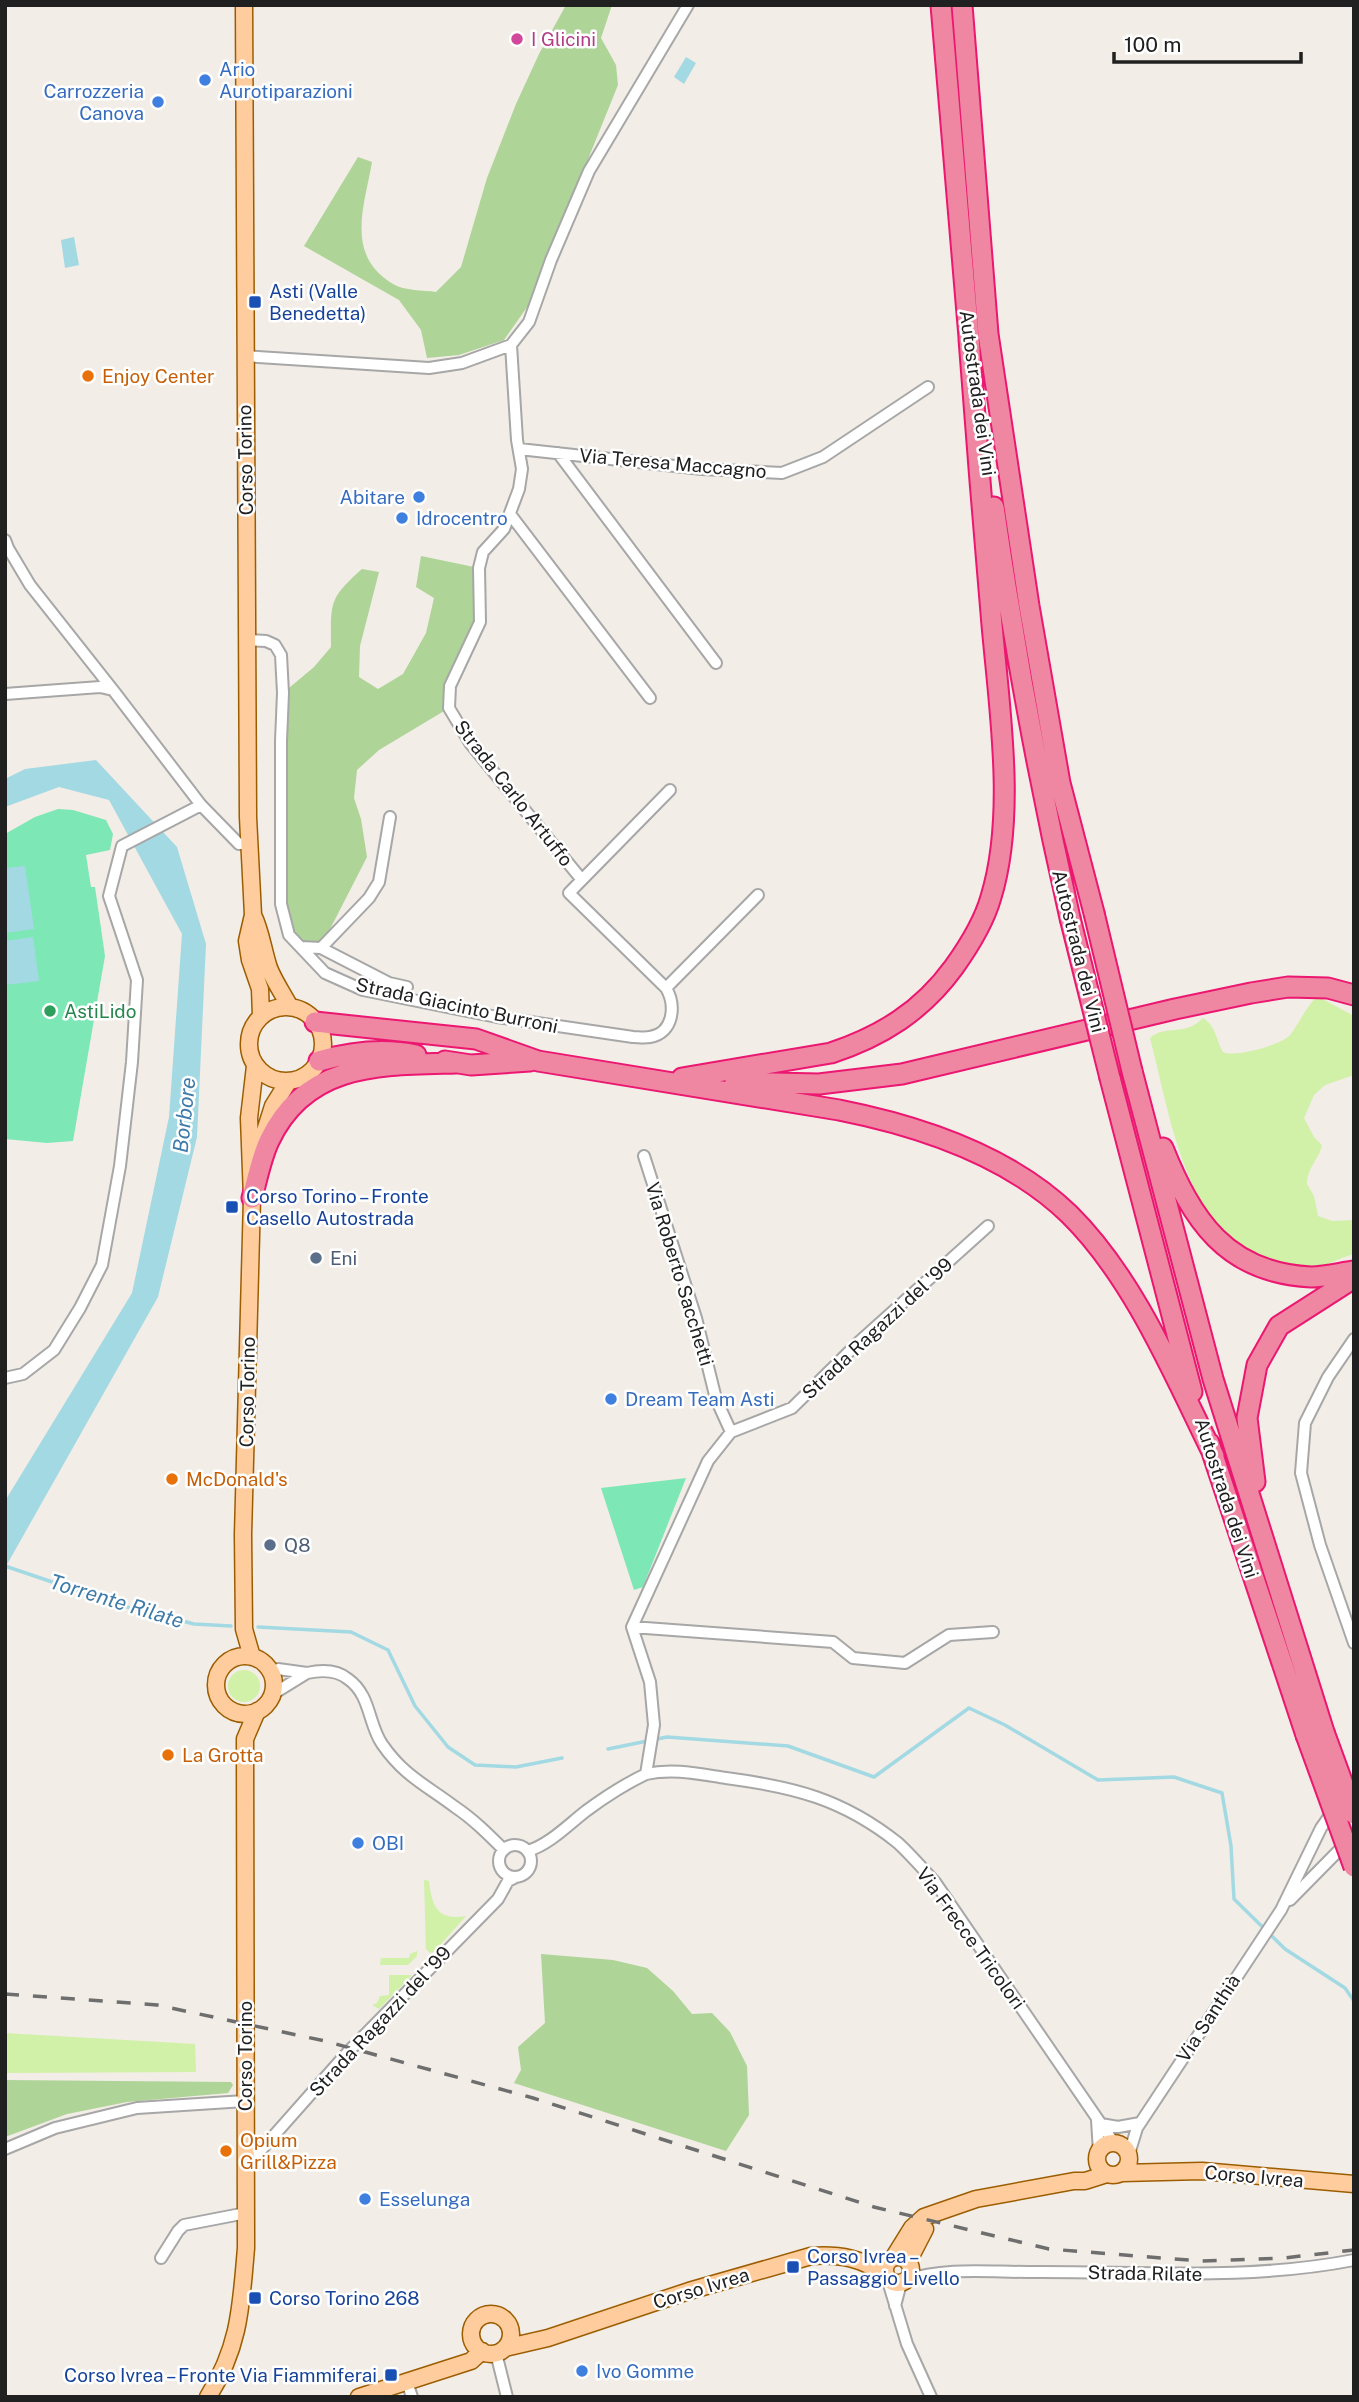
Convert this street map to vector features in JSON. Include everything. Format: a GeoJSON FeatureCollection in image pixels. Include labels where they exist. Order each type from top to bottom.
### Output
{"type":"FeatureCollection","features":[{"type":"Feature","properties":{"kind":"highway","name":"Autostrada dei Vini"},"geometry":{"type":"LineString","coordinates":[[941,5],[969,339],[1009,610],[1041,792],[1110,1078],[1189,1382],[1315,1734],[1354,1867]]}},
{"type":"Feature","properties":{"kind":"highway","name":"Autostrada dei Vini"},"geometry":{"type":"LineString","coordinates":[[962,5],[990,347],[1029,606],[1060,783],[1213,1379],[1302,1665],[1315,1734],[1354,1814]]}},
{"type":"Feature","properties":{"kind":"highway"},"geometry":{"type":"LineString","coordinates":[[667,1080],[831,1053],[863,1041],[901,1020],[928,999],[962,955],[987,909],[998,866],[1001,839],[1003,755],[969,339]]}},
{"type":"Feature","properties":{"kind":"highway"},"geometry":{"type":"LineString","coordinates":[[667,1080],[819,1084],[878,1078],[1251,993],[1309,986],[1354,995]]}},
{"type":"Feature","properties":{"kind":"highway"},"geometry":{"type":"LineString","coordinates":[[316,1022],[476,1039],[538,1061],[839,1110],[886,1120],[976,1153],[1037,1187],[1070,1216],[1132,1296],[1150,1326],[1214,1456]]}},
{"type":"Feature","properties":{"kind":"highway"},"geometry":{"type":"LineString","coordinates":[[319,1061],[342,1054],[372,1051],[403,1052],[471,1065],[538,1061]]}},
{"type":"Feature","properties":{"kind":"highway"},"geometry":{"type":"LineString","coordinates":[[252,1198],[268,1143],[286,1112],[304,1094],[331,1077],[365,1069],[456,1063]]}},
{"type":"Feature","properties":{"kind":"highway"},"geometry":{"type":"LineString","coordinates":[[1132,1071],[1171,1168],[1194,1213],[1226,1250],[1271,1272],[1313,1277],[1354,1271]]}},
{"type":"Feature","properties":{"kind":"highway"},"geometry":{"type":"LineString","coordinates":[[1302,1665],[1297,1621],[1255,1485],[1247,1418],[1257,1365],[1279,1326],[1354,1278]]}},
{"type":"Feature","properties":{"kind":"main road","name":"Corso Torino"},"geometry":{"type":"LineString","coordinates":[[244,5],[244,356],[249,844],[253,915],[247,941],[260,989],[261,1016],[254,1025],[248,1046],[255,1066],[249,1118],[252,1198],[244,1629],[252,1657]]}},
{"type":"Feature","properties":{"kind":"main road","name":"Corso Torino"},"geometry":{"type":"LineString","coordinates":[[253,915],[271,972],[290,1007]]}},
{"type":"Feature","properties":{"kind":"main road"},"geometry":{"type":"LineString","coordinates":[[261,1016],[279,1007],[302,1010],[316,1022],[323,1041],[319,1061]]}},
{"type":"Feature","properties":{"kind":"main road","name":"Corso Torino"},"geometry":{"type":"LineString","coordinates":[[252,1198],[262,1139],[273,1106],[288,1082],[306,1075],[319,1061]]}},
{"type":"Feature","properties":{"kind":"main road"},"geometry":{"type":"LineString","coordinates":[[255,1066],[264,1075],[288,1082]]}},
{"type":"Feature","properties":{"kind":"main road","name":"Corso Torino"},"geometry":{"type":"LineString","coordinates":[[208,2397],[224,2372],[235,2342],[241,2309],[246,2213],[245,1739],[233,1711],[223,1704],[217,1688],[220,1671],[232,1660],[244,1629]]}},
{"type":"Feature","properties":{"kind":"main road"},"geometry":{"type":"LineString","coordinates":[[232,1660],[252,1657],[266,1665],[271,1672],[274,1686],[272,1694]]}},
{"type":"Feature","properties":{"kind":"main road","name":"Corso Torino"},"geometry":{"type":"LineString","coordinates":[[245,1739],[257,1711],[269,1701],[272,1694]]}},
{"type":"Feature","properties":{"kind":"main road"},"geometry":{"type":"LineString","coordinates":[[233,1711],[245,1714],[257,1711]]}},
{"type":"Feature","properties":{"kind":"main road","name":"Corso Ivrea"},"geometry":{"type":"LineString","coordinates":[[1074,2181],[1093,2166],[1107,2144],[1120,2158],[1155,2171],[1202,2171],[1354,2184]]}},
{"type":"Feature","properties":{"kind":"main road"},"geometry":{"type":"LineString","coordinates":[[1098,2156],[1100,2168],[1120,2158]]}},
{"type":"Feature","properties":{"kind":"main road","name":"Corso Ivrea"},"geometry":{"type":"LineString","coordinates":[[489,2348],[548,2338],[765,2268],[827,2255],[898,2270],[912,2228],[924,2217],[976,2199],[1085,2181],[1120,2158]]}},
{"type":"Feature","properties":{"kind":"main road"},"geometry":{"type":"LineString","coordinates":[[489,2348],[472,2328],[480,2318],[491,2314],[548,2338]]}},
{"type":"Feature","properties":{"kind":"main road"},"geometry":{"type":"LineString","coordinates":[[359,2397],[409,2390],[445,2370],[464,2353],[489,2348],[511,2336],[508,2323]]}},
{"type":"Feature","properties":{"kind":"main road","name":"Corso Torino"},"geometry":{"type":"LineString","coordinates":[[224,2372],[224,2397]]}},
{"type":"Feature","properties":{"kind":"street"},"geometry":{"type":"LineString","coordinates":[[244,356],[429,368],[462,363],[511,345],[528,322],[589,170],[688,5]]}},
{"type":"Feature","properties":{"kind":"street","name":"Strada Carlo Artuffo"},"geometry":{"type":"LineString","coordinates":[[511,345],[522,469],[519,489],[504,528],[484,552],[479,568],[480,622],[450,686],[449,708],[470,743],[582,880]]}},
{"type":"Feature","properties":{"kind":"street","name":"Via Teresa Maccagno"},"geometry":{"type":"LineString","coordinates":[[519,449],[702,469],[782,473],[823,457],[928,387]]}},
{"type":"Feature","properties":{"kind":"street"},"geometry":{"type":"LineString","coordinates":[[558,453],[716,663]]}},
{"type":"Feature","properties":{"kind":"street"},"geometry":{"type":"LineString","coordinates":[[510,514],[650,698]]}},
{"type":"Feature","properties":{"kind":"street"},"geometry":{"type":"LineString","coordinates":[[5,540],[30,585],[201,805],[239,844],[249,844]]}},
{"type":"Feature","properties":{"kind":"street","name":"Strada Giacinto Burroni"},"geometry":{"type":"LineString","coordinates":[[247,640],[266,641],[275,645],[281,655],[281,904],[289,935],[325,973],[363,990],[497,1017],[633,1037],[650,1037],[663,1032],[672,1017],[673,999],[666,988]]}},
{"type":"Feature","properties":{"kind":"street"},"geometry":{"type":"LineString","coordinates":[[5,694],[100,687],[113,690]]}},
{"type":"Feature","properties":{"kind":"street"},"geometry":{"type":"LineString","coordinates":[[670,790],[569,893],[666,988],[758,895]]}},
{"type":"Feature","properties":{"kind":"street"},"geometry":{"type":"LineString","coordinates":[[5,1378],[23,1374],[54,1350],[102,1265],[120,1166],[132,1062],[137,980],[109,896],[122,846],[201,805]]}},
{"type":"Feature","properties":{"kind":"street"},"geometry":{"type":"LineString","coordinates":[[321,948],[369,898],[379,881],[390,817]]}},
{"type":"Feature","properties":{"kind":"street"},"geometry":{"type":"LineString","coordinates":[[301,947],[321,948],[389,984],[407,987]]}},
{"type":"Feature","properties":{"kind":"street","name":"Via Roberto Sacchetti"},"geometry":{"type":"LineString","coordinates":[[644,1156],[696,1318],[716,1399],[731,1432]]}},
{"type":"Feature","properties":{"kind":"street","name":"Strada Ragazzi del '99"},"geometry":{"type":"LineString","coordinates":[[731,1432],[792,1408],[859,1342],[988,1226]]}},
{"type":"Feature","properties":{"kind":"street"},"geometry":{"type":"LineString","coordinates":[[1354,1339],[1328,1377],[1306,1423],[1301,1473],[1320,1545],[1354,1643]]}},
{"type":"Feature","properties":{"kind":"street"},"geometry":{"type":"LineString","coordinates":[[528,1851],[546,1843],[587,1810],[646,1774],[654,1725],[650,1682],[632,1627],[708,1461],[731,1432]]}},
{"type":"Feature","properties":{"kind":"street"},"geometry":{"type":"LineString","coordinates":[[632,1627],[833,1642],[853,1658],[905,1662],[949,1634],[993,1632]]}},
{"type":"Feature","properties":{"kind":"street"},"geometry":{"type":"LineString","coordinates":[[271,1672],[278,1669],[307,1673],[326,1671],[346,1677],[357,1686],[369,1709],[380,1742],[406,1773],[456,1807],[503,1850]]}},
{"type":"Feature","properties":{"kind":"street"},"geometry":{"type":"LineString","coordinates":[[272,1694],[307,1673]]}},
{"type":"Feature","properties":{"kind":"street","name":"Via Frecce Tricolori"},"geometry":{"type":"LineString","coordinates":[[646,1774],[672,1771],[791,1788],[831,1801],[900,1845],[935,1882],[1098,2121],[1120,2158]]}},
{"type":"Feature","properties":{"kind":"street","name":"Via Santhià"},"geometry":{"type":"LineString","coordinates":[[1120,2158],[1138,2125],[1281,1910],[1321,1828],[1354,1779]]}},
{"type":"Feature","properties":{"kind":"street","name":"Via Santhià"},"geometry":{"type":"LineString","coordinates":[[1281,1910],[1354,1835]]}},
{"type":"Feature","properties":{"kind":"street"},"geometry":{"type":"LineString","coordinates":[[519,1845],[528,1851],[531,1866],[524,1875],[514,1878],[504,1874],[499,1864],[503,1850],[508,1846],[519,1845]]}},
{"type":"Feature","properties":{"kind":"street","name":"Strada Ragazzi del '99"},"geometry":{"type":"LineString","coordinates":[[246,2167],[347,2053],[498,1899],[508,1881],[514,1878]]}},
{"type":"Feature","properties":{"kind":"street"},"geometry":{"type":"LineString","coordinates":[[5,2149],[55,2128],[137,2108],[245,2101]]}},
{"type":"Feature","properties":{"kind":"street"},"geometry":{"type":"LineString","coordinates":[[1098,2156],[1098,2121],[1118,2127],[1138,2125]]}},
{"type":"Feature","properties":{"kind":"street"},"geometry":{"type":"LineString","coordinates":[[161,2258],[184,2225],[246,2213]]}},
{"type":"Feature","properties":{"kind":"street","name":"Strada Rilate"},"geometry":{"type":"LineString","coordinates":[[898,2270],[1108,2271],[1192,2275],[1317,2267],[1354,2260]]}},
{"type":"Feature","properties":{"kind":"street"},"geometry":{"type":"LineString","coordinates":[[898,2270],[895,2306],[907,2344],[931,2397]]}},
{"type":"Feature","properties":{"kind":"street"},"geometry":{"type":"LineString","coordinates":[[489,2348],[507,2397]]}},
{"type":"Feature","properties":{"kind":"green space"},"geometry":{"type":"Polygon","coordinates":[[[566,5],[612,5],[601,38],[616,65],[618,85],[530,303],[504,340],[459,355],[427,358],[421,330],[399,300],[304,246],[358,157],[372,162],[362,213],[363,245],[368,259],[378,272],[393,284],[408,289],[436,292],[461,267],[487,178],[516,104],[566,5]]]}},
{"type":"Feature","properties":{"kind":"green space"},"geometry":{"type":"Polygon","coordinates":[[[421,556],[479,568],[480,622],[458,669],[449,708],[379,750],[357,770],[354,798],[361,819],[367,857],[325,939],[301,947],[289,935],[281,904],[283,693],[314,667],[331,647],[332,611],[337,595],[362,569],[379,572],[360,646],[359,677],[378,689],[403,674],[426,633],[434,598],[416,587],[421,556]]]}},
{"type":"Feature","properties":{"kind":"green space","name":"AstiLido"},"geometry":{"type":"Polygon","coordinates":[[[58,809],[73,810],[106,820],[113,834],[110,850],[86,855],[91,887],[95,887],[105,956],[73,1141],[47,1143],[5,1139],[5,834],[35,817],[58,809]]]}},
{"type":"Feature","properties":{"kind":"green space"},"geometry":{"type":"Polygon","coordinates":[[[1317,996],[1354,1016],[1354,1075],[1325,1085],[1314,1095],[1304,1118],[1314,1137],[1322,1145],[1307,1184],[1314,1196],[1318,1216],[1332,1221],[1354,1220],[1354,1254],[1320,1267],[1299,1269],[1272,1262],[1243,1248],[1219,1227],[1200,1200],[1174,1135],[1150,1038],[1162,1032],[1189,1027],[1203,1018],[1213,1029],[1223,1052],[1237,1053],[1258,1049],[1279,1042],[1291,1034],[1317,996]]]}},
{"type":"Feature","properties":{"kind":"green space"},"geometry":{"type":"Polygon","coordinates":[[[686,1478],[643,1587],[634,1590],[601,1488],[686,1478]]]}},
{"type":"Feature","properties":{"kind":"green space"},"geometry":{"type":"Polygon","coordinates":[[[244,1670],[255,1675],[260,1686],[255,1697],[244,1702],[233,1697],[228,1686],[233,1675],[244,1670]]]}},
{"type":"Feature","properties":{"kind":"green space"},"geometry":{"type":"Polygon","coordinates":[[[424,1880],[429,1881],[434,1904],[442,1914],[466,1916],[434,1952],[430,1953],[426,1949],[424,1880]]]}},
{"type":"Feature","properties":{"kind":"green space"},"geometry":{"type":"Polygon","coordinates":[[[417,1951],[417,1956],[408,1965],[380,1965],[381,1958],[409,1958],[410,1954],[417,1951]]]}},
{"type":"Feature","properties":{"kind":"green space"},"geometry":{"type":"Polygon","coordinates":[[[541,1954],[613,1960],[647,1968],[673,1991],[692,2014],[712,2013],[730,2032],[747,2066],[749,2115],[726,2151],[514,2083],[521,2070],[518,2047],[545,2023],[541,1954]]]}},
{"type":"Feature","properties":{"kind":"green space"},"geometry":{"type":"Polygon","coordinates":[[[389,1975],[412,1975],[379,2009],[372,2005],[377,2003],[380,1996],[389,1995],[389,1975]]]}},
{"type":"Feature","properties":{"kind":"green space"},"geometry":{"type":"Polygon","coordinates":[[[5,2033],[195,2044],[196,2072],[5,2073],[5,2033]]]}},
{"type":"Feature","properties":{"kind":"green space"},"geometry":{"type":"Polygon","coordinates":[[[5,2080],[231,2082],[233,2085],[228,2093],[127,2102],[67,2114],[5,2137],[5,2080]]]}},
{"type":"Feature","properties":{"kind":"water"},"geometry":{"type":"Polygon","coordinates":[[[686,57],[696,63],[684,84],[674,77],[686,57]]]}},
{"type":"Feature","properties":{"kind":"water"},"geometry":{"type":"Polygon","coordinates":[[[74,237],[79,265],[65,268],[61,240],[74,237]]]}},
{"type":"Feature","properties":{"kind":"water","name":"Borbore"},"geometry":{"type":"Polygon","coordinates":[[[96,760],[177,847],[206,944],[197,1137],[158,1297],[5,1568],[5,1501],[132,1293],[169,1117],[182,934],[109,800],[59,787],[5,807],[5,779],[25,769],[96,760]]]}},
{"type":"Feature","properties":{"kind":"water"},"geometry":{"type":"Polygon","coordinates":[[[25,866],[34,929],[5,933],[5,868],[25,866]]]}},
{"type":"Feature","properties":{"kind":"water"},"geometry":{"type":"Polygon","coordinates":[[[33,937],[39,981],[5,985],[5,941],[33,937]]]}},
{"type":"Feature","properties":{"kind":"waterway","name":"Torrente Rilate"},"geometry":{"type":"LineString","coordinates":[[5,1566],[123,1606],[194,1624],[231,1626]]}},
{"type":"Feature","properties":{"kind":"waterway","name":"Torrente Rilate"},"geometry":{"type":"LineString","coordinates":[[258,1627],[351,1632],[388,1650],[415,1706],[448,1747],[475,1765],[516,1767],[562,1758]]}},
{"type":"Feature","properties":{"kind":"waterway","name":"Torrente Rilate"},"geometry":{"type":"LineString","coordinates":[[608,1749],[667,1737],[788,1746],[874,1777],[969,1708],[1005,1725],[1098,1780],[1174,1777],[1222,1793],[1231,1846],[1234,1899],[1285,1949],[1345,1988],[1354,2001]]}},
{"type":"Feature","properties":{"kind":"railway"},"geometry":{"type":"LineString","coordinates":[[5,1994],[157,2005],[325,2041],[533,2098],[874,2207],[1049,2249],[1200,2261],[1284,2258],[1354,2250]]}},
{"type":"Feature","properties":{"kind":"place","name":"I Glicini"},"geometry":{"type":"Point","coordinates":[517,39]}},
{"type":"Feature","properties":{"kind":"place","name":"Ario Aurotiparazioni"},"geometry":{"type":"Point","coordinates":[205,80]}},
{"type":"Feature","properties":{"kind":"place","name":"Carrozzeria Canova"},"geometry":{"type":"Point","coordinates":[158,102]}},
{"type":"Feature","properties":{"kind":"place","name":"Asti (Valle Benedetta)"},"geometry":{"type":"Point","coordinates":[255,302]}},
{"type":"Feature","properties":{"kind":"place","name":"Enjoy Center"},"geometry":{"type":"Point","coordinates":[88,376]}},
{"type":"Feature","properties":{"kind":"place","name":"Abitare"},"geometry":{"type":"Point","coordinates":[419,497]}},
{"type":"Feature","properties":{"kind":"place","name":"Idrocentro"},"geometry":{"type":"Point","coordinates":[402,518]}},
{"type":"Feature","properties":{"kind":"place","name":"AstiLido"},"geometry":{"type":"Point","coordinates":[50,1011]}},
{"type":"Feature","properties":{"kind":"place","name":"Corso Torino – Fronte Casello Autostrada"},"geometry":{"type":"Point","coordinates":[232,1207]}},
{"type":"Feature","properties":{"kind":"place","name":"Eni"},"geometry":{"type":"Point","coordinates":[316,1258]}},
{"type":"Feature","properties":{"kind":"place","name":"Dream Team Asti"},"geometry":{"type":"Point","coordinates":[611,1399]}},
{"type":"Feature","properties":{"kind":"place","name":"McDonald's"},"geometry":{"type":"Point","coordinates":[172,1479]}},
{"type":"Feature","properties":{"kind":"place","name":"Q8"},"geometry":{"type":"Point","coordinates":[270,1545]}},
{"type":"Feature","properties":{"kind":"place","name":"La Grotta"},"geometry":{"type":"Point","coordinates":[168,1755]}},
{"type":"Feature","properties":{"kind":"place","name":"OBI"},"geometry":{"type":"Point","coordinates":[358,1843]}},
{"type":"Feature","properties":{"kind":"place","name":"Opium Grill&Pizza"},"geometry":{"type":"Point","coordinates":[226,2151]}},
{"type":"Feature","properties":{"kind":"place","name":"Esselunga"},"geometry":{"type":"Point","coordinates":[365,2199]}},
{"type":"Feature","properties":{"kind":"place","name":"Corso Ivrea – Passaggio Livello"},"geometry":{"type":"Point","coordinates":[793,2267]}},
{"type":"Feature","properties":{"kind":"place","name":"Corso Torino 268"},"geometry":{"type":"Point","coordinates":[255,2298]}},
{"type":"Feature","properties":{"kind":"place","name":"Ivo Gomme"},"geometry":{"type":"Point","coordinates":[582,2371]}},
{"type":"Feature","properties":{"kind":"place","name":"Corso Ivrea – Fronte Via Fiammiferai"},"geometry":{"type":"Point","coordinates":[391,2375]}}]}
